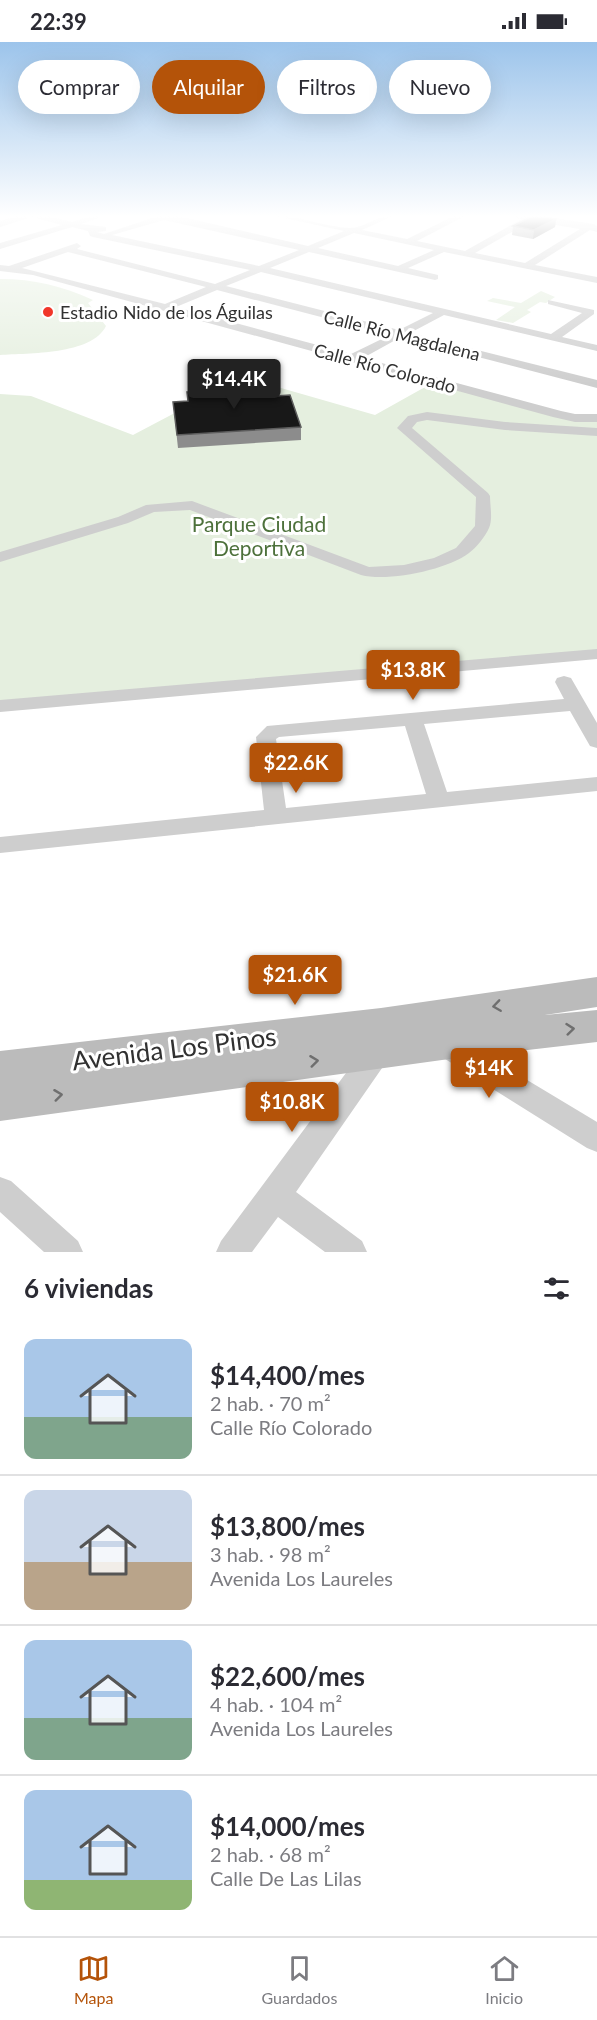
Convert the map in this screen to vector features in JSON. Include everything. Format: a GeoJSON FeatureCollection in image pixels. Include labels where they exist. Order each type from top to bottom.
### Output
{"type":"FeatureCollection","features":[{"type":"Feature","properties":{"kind":"street","name":"Calle Río Colorado"},"geometry":{"type":"LineString","coordinates":[[30,271],[558,414],[594,416]]}},
{"type":"Feature","properties":{"kind":"street","name":"Calle Río Magdalena"},"geometry":{"type":"LineString","coordinates":[[152,271],[597,384]]}},
{"type":"Feature","properties":{"kind":"street"},"geometry":{"type":"LineString","coordinates":[[165,308],[258,271]]}},
{"type":"Feature","properties":{"kind":"street"},"geometry":{"type":"LineString","coordinates":[[268,271],[597,348]]}},
{"type":"Feature","properties":{"kind":"street"},"geometry":{"type":"LineString","coordinates":[[410,271],[435,277]]}},
{"type":"Feature","properties":{"kind":"street"},"geometry":{"type":"LineString","coordinates":[[560,271],[595,277]]}},
{"type":"Feature","properties":{"kind":"street"},"geometry":{"type":"LineString","coordinates":[[552,302],[590,312],[553,338]]}},
{"type":"Feature","properties":{"kind":"street"},"geometry":{"type":"LineString","coordinates":[[351,359],[442,312]]}},
{"type":"Feature","properties":{"kind":"street"},"geometry":{"type":"LineString","coordinates":[[0,556],[123,520],[151,508],[192,505],[367,572],[396,572],[438,561],[463,550],[483,526],[483,496],[405,428],[413,419],[427,416],[505,426],[597,432]]}},
{"type":"Feature","properties":{"kind":"street"},"geometry":{"type":"LineString","coordinates":[[0,706],[597,654]]}},
{"type":"Feature","properties":{"kind":"street"},"geometry":{"type":"LineString","coordinates":[[564,682],[597,741]]}},
{"type":"Feature","properties":{"kind":"street"},"geometry":{"type":"LineString","coordinates":[[276,816],[266,737],[274,731],[576,704]]}},
{"type":"Feature","properties":{"kind":"street"},"geometry":{"type":"LineString","coordinates":[[413,720],[439,800]]}},
{"type":"Feature","properties":{"kind":"street"},"geometry":{"type":"LineString","coordinates":[[0,845],[597,784]]}},
{"type":"Feature","properties":{"kind":"street","name":"Avenida Los Pinos"},"geometry":{"type":"LineString","coordinates":[[0,1102],[437,1030],[597,992]]}},
{"type":"Feature","properties":{"kind":"street","name":"Avenida Los Pinos"},"geometry":{"type":"LineString","coordinates":[[437,1030],[597,1026]]}},
{"type":"Feature","properties":{"kind":"street"},"geometry":{"type":"LineString","coordinates":[[437,1030],[597,1138]]}},
{"type":"Feature","properties":{"kind":"street"},"geometry":{"type":"LineString","coordinates":[[232,1252],[275,1196],[380,1038]]}},
{"type":"Feature","properties":{"kind":"street","name":"Avenida Los Pinos"},"geometry":{"type":"LineString","coordinates":[[0,1068],[380,1038]]}},
{"type":"Feature","properties":{"kind":"street"},"geometry":{"type":"LineString","coordinates":[[0,1192],[67,1252]]}},
{"type":"Feature","properties":{"kind":"street"},"geometry":{"type":"LineString","coordinates":[[275,1196],[351,1252]]}},
{"type":"Feature","properties":{"kind":"green space","name":"Estadio Nido de los Águilas"},"geometry":{"type":"Polygon","coordinates":[[[0,279],[48,284],[93,300],[88,303],[106,326],[99,335],[74,347],[42,353],[0,355],[0,279]]]}},
{"type":"Feature","properties":{"kind":"green space"},"geometry":{"type":"Polygon","coordinates":[[[541,291],[555,297],[527,310],[531,312],[513,323],[496,320],[515,307],[487,301],[493,298],[521,303],[541,291]]]}},
{"type":"Feature","properties":{"kind":"green space","name":"Parque Ciudad Deportiva"},"geometry":{"type":"Polygon","coordinates":[[[243,377],[375,415],[434,382],[597,420],[597,654],[0,706],[0,394],[31,396],[133,435],[243,377]]]}},
{"type":"Feature","properties":{"kind":"building"},"geometry":{"type":"Polygon","coordinates":[[[259,383],[260,388],[272,387],[275,396],[290,395],[301,427],[177,435],[173,402],[188,401],[187,392],[201,392],[200,386],[259,383]]]}},
{"type":"Feature","properties":{"kind":"place","name":"Estadio Nido de los Águilas"},"geometry":{"type":"Point","coordinates":[48,312]}}]}
